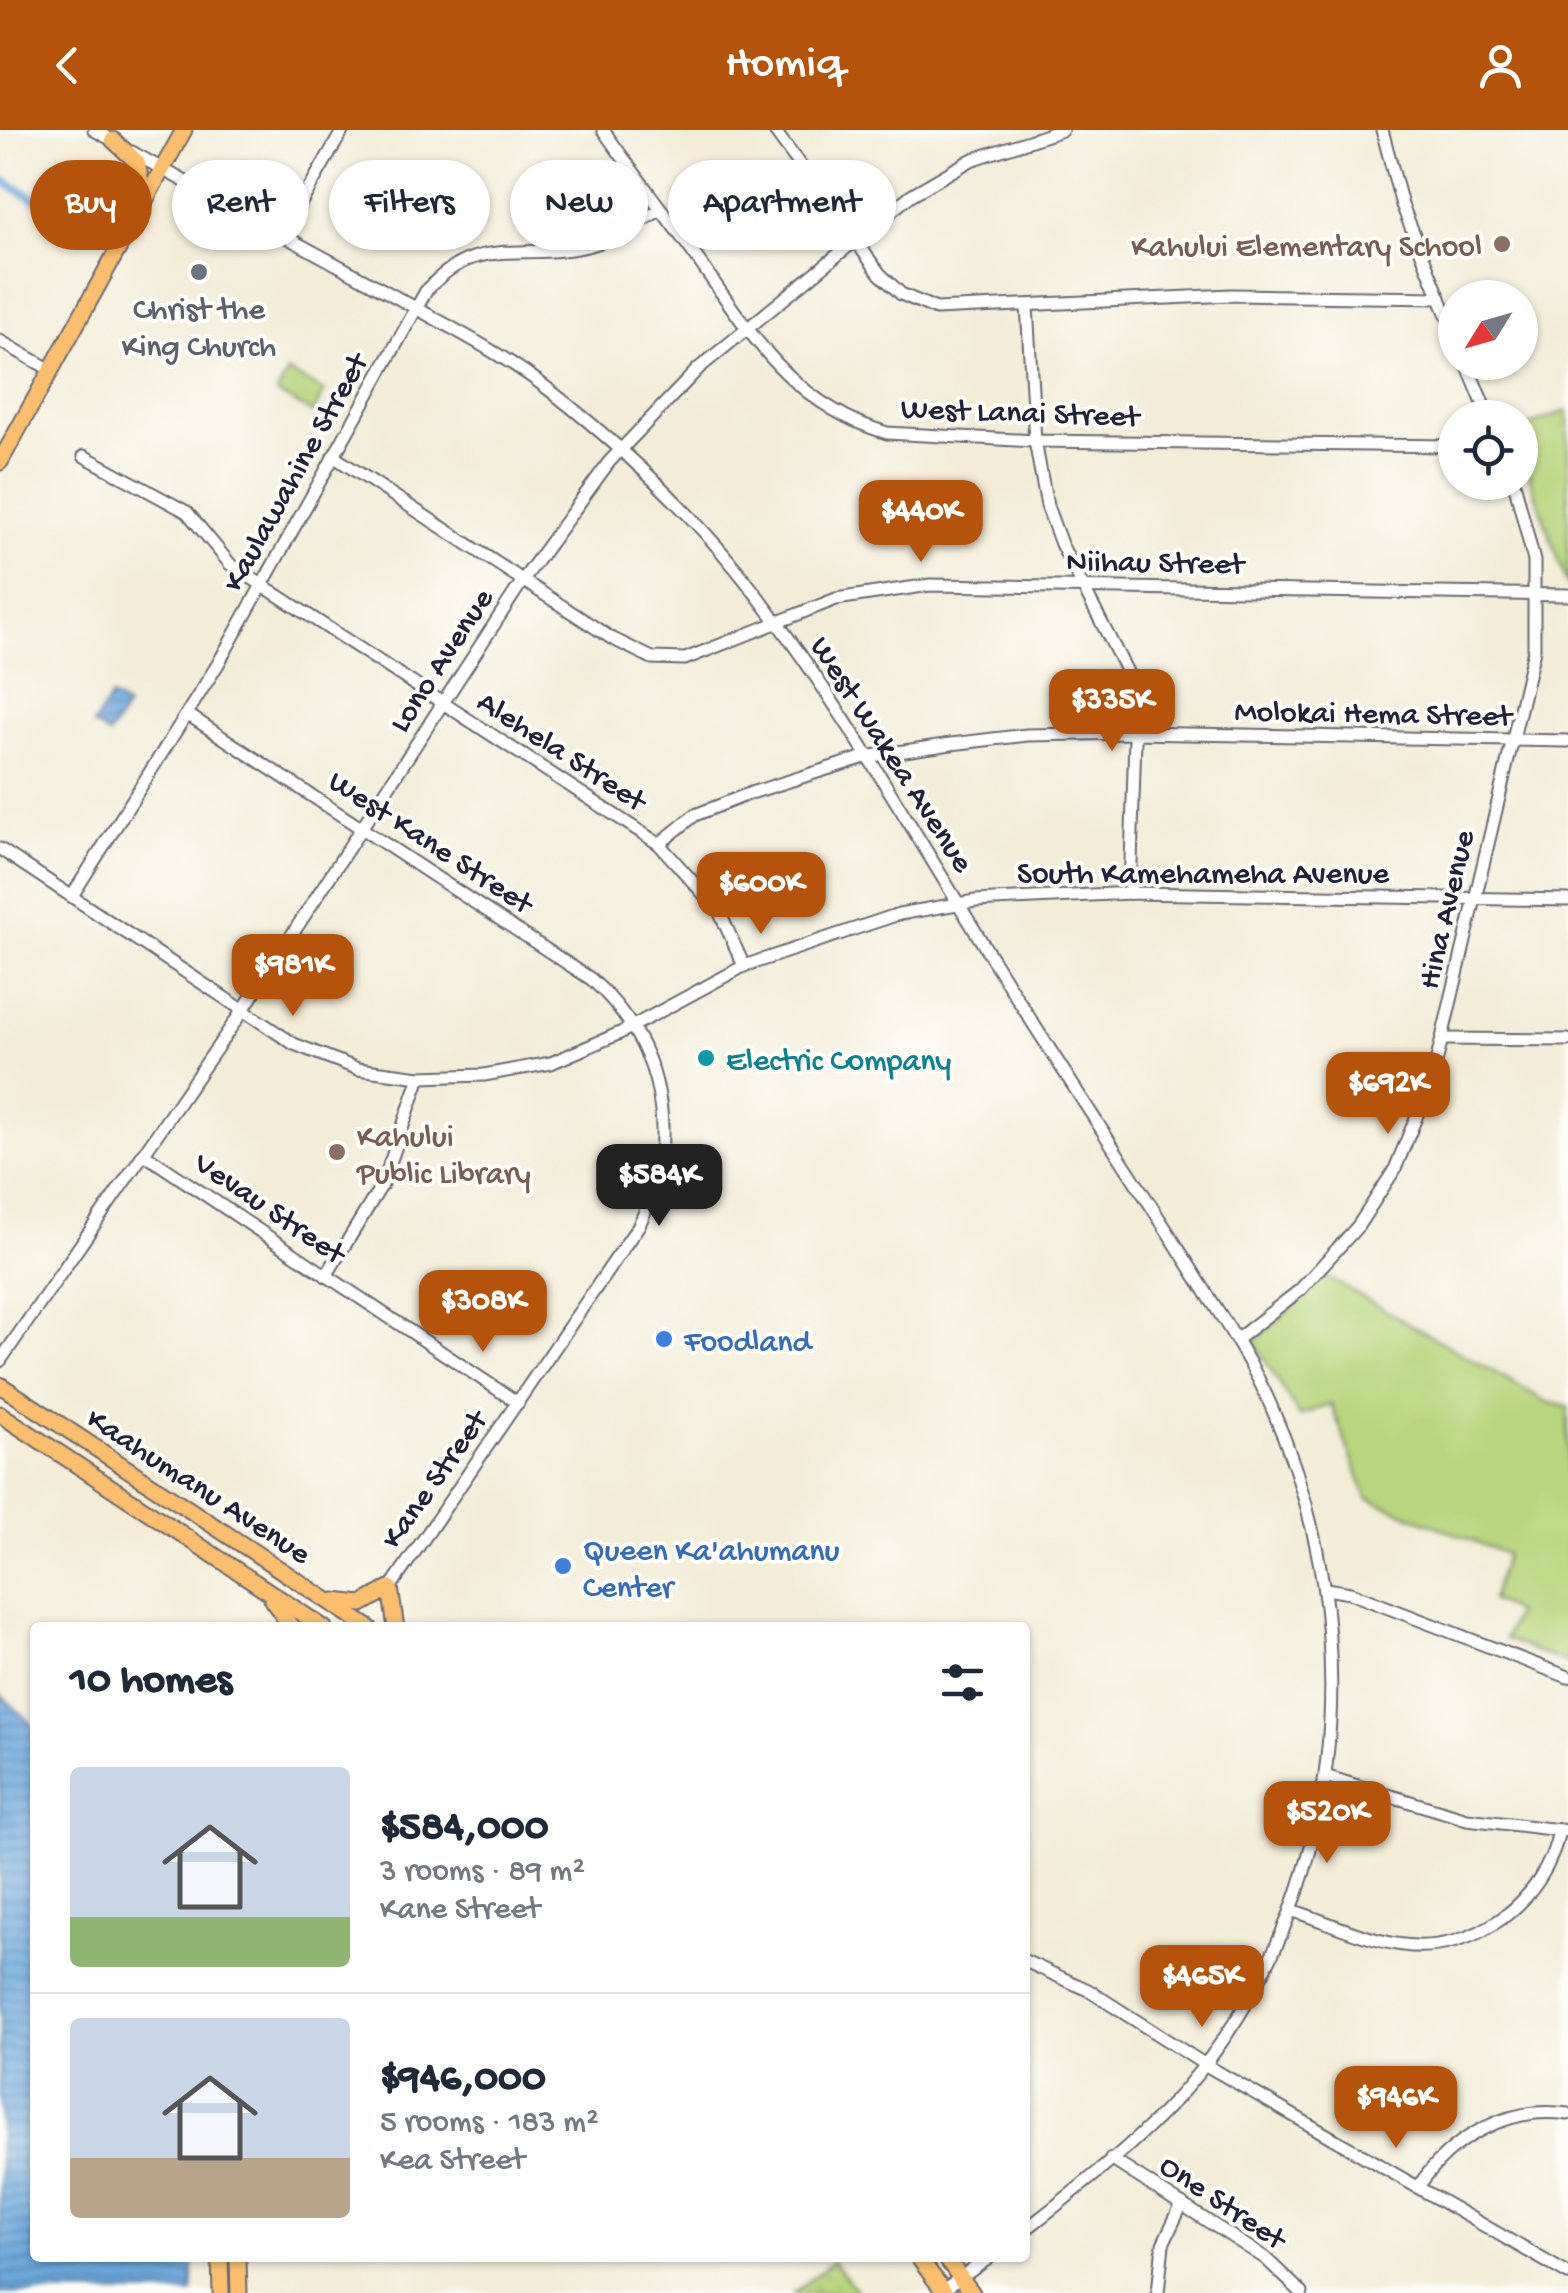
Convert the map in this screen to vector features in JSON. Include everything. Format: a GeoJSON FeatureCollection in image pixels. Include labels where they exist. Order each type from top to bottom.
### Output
{"type":"FeatureCollection","features":[{"type":"Feature","properties":{"kind":"main road"},"geometry":{"type":"LineString","coordinates":[[152,188],[184,130]]}},
{"type":"Feature","properties":{"kind":"main road"},"geometry":{"type":"LineString","coordinates":[[113,140],[133,160]]}},
{"type":"Feature","properties":{"kind":"main road"},"geometry":{"type":"LineString","coordinates":[[0,462],[118,250]]}},
{"type":"Feature","properties":{"kind":"main road","name":"Kaahumanu Avenue"},"geometry":{"type":"LineString","coordinates":[[0,1385],[359,1622]]}},
{"type":"Feature","properties":{"kind":"main road","name":"Kaahumanu Avenue"},"geometry":{"type":"LineString","coordinates":[[0,1414],[315,1622]]}},
{"type":"Feature","properties":{"kind":"main road"},"geometry":{"type":"LineString","coordinates":[[158,1519],[172,1498]]}},
{"type":"Feature","properties":{"kind":"main road"},"geometry":{"type":"LineString","coordinates":[[251,1580],[287,1622]]}},
{"type":"Feature","properties":{"kind":"main road"},"geometry":{"type":"LineString","coordinates":[[325,1599],[362,1604],[390,1588]]}},
{"type":"Feature","properties":{"kind":"main road"},"geometry":{"type":"LineString","coordinates":[[368,1622],[390,1588]]}},
{"type":"Feature","properties":{"kind":"main road"},"geometry":{"type":"LineString","coordinates":[[390,1588],[395,1622]]}},
{"type":"Feature","properties":{"kind":"main road"},"geometry":{"type":"LineString","coordinates":[[220,2262],[222,2293]]}},
{"type":"Feature","properties":{"kind":"main road"},"geometry":{"type":"LineString","coordinates":[[238,2262],[239,2293]]}},
{"type":"Feature","properties":{"kind":"main road"},"geometry":{"type":"LineString","coordinates":[[922,2262],[944,2292]]}},
{"type":"Feature","properties":{"kind":"main road"},"geometry":{"type":"LineString","coordinates":[[949,2262],[972,2293]]}},
{"type":"Feature","properties":{"kind":"street","name":"West Wakea Avenue"},"geometry":{"type":"LineString","coordinates":[[94,130],[172,174]]}},
{"type":"Feature","properties":{"kind":"street"},"geometry":{"type":"LineString","coordinates":[[309,189],[343,130]]}},
{"type":"Feature","properties":{"kind":"street","name":"West Lanai Street"},"geometry":{"type":"LineString","coordinates":[[603,130],[778,368],[818,402],[850,420],[887,433],[1035,441],[1438,446]]}},
{"type":"Feature","properties":{"kind":"street"},"geometry":{"type":"LineString","coordinates":[[774,130],[796,160]]}},
{"type":"Feature","properties":{"kind":"street","name":"Lono Avenue"},"geometry":{"type":"LineString","coordinates":[[896,206],[970,160],[1062,130]]}},
{"type":"Feature","properties":{"kind":"street"},"geometry":{"type":"LineString","coordinates":[[1382,130],[1402,205],[1438,293]]}},
{"type":"Feature","properties":{"kind":"street","name":"Kaulawahine Street"},"geometry":{"type":"LineString","coordinates":[[72,896],[188,714],[415,308],[440,277],[474,256],[504,250],[589,246],[623,233],[661,210]]}},
{"type":"Feature","properties":{"kind":"street","name":"West Wakea Avenue"},"geometry":{"type":"LineString","coordinates":[[309,249],[500,356],[552,392],[698,527],[776,622],[1236,1340],[1271,1405],[1294,1464],[1314,1530],[1333,1650],[1328,1776],[1292,1910],[1249,2000],[1166,2110],[1030,2226]]}},
{"type":"Feature","properties":{"kind":"street","name":"Lono Avenue"},"geometry":{"type":"LineString","coordinates":[[0,1361],[241,1012],[523,580],[620,451],[699,368],[840,250]]}},
{"type":"Feature","properties":{"kind":"street"},"geometry":{"type":"LineString","coordinates":[[861,250],[880,274],[915,302],[936,309],[1231,295],[1438,298]]}},
{"type":"Feature","properties":{"kind":"street"},"geometry":{"type":"LineString","coordinates":[[1027,306],[1035,441],[1047,506],[1127,672],[1136,708],[1130,893]]}},
{"type":"Feature","properties":{"kind":"street"},"geometry":{"type":"LineString","coordinates":[[0,341],[50,370]]}},
{"type":"Feature","properties":{"kind":"street","name":"Alehela Street"},"geometry":{"type":"LineString","coordinates":[[84,456],[187,512],[219,554],[261,585],[658,844],[718,911],[744,966]]}},
{"type":"Feature","properties":{"kind":"street","name":"Niihau Street"},"geometry":{"type":"LineString","coordinates":[[333,456],[611,638],[652,658],[698,656],[836,599],[894,588],[1084,586],[1568,596]]}},
{"type":"Feature","properties":{"kind":"street","name":"Hina Avenue"},"geometry":{"type":"LineString","coordinates":[[1236,1340],[1300,1290],[1376,1202],[1410,1140],[1443,1039],[1534,650],[1536,595],[1529,530],[1520,500]]}},
{"type":"Feature","properties":{"kind":"street","name":"West Kane Street"},"geometry":{"type":"LineString","coordinates":[[188,714],[572,964],[609,995],[634,1025]]}},
{"type":"Feature","properties":{"kind":"street","name":"Molokai Hema Street"},"geometry":{"type":"LineString","coordinates":[[658,844],[695,815],[865,758],[1028,735],[1568,740]]}},
{"type":"Feature","properties":{"kind":"street","name":"South Kamehameha Avenue"},"geometry":{"type":"LineString","coordinates":[[0,850],[241,1012],[338,1063],[420,1077],[484,1076],[551,1062],[634,1025],[744,966],[899,914],[958,904],[1033,896],[1130,893],[1568,900]]}},
{"type":"Feature","properties":{"kind":"street","name":"Kane Street"},"geometry":{"type":"LineString","coordinates":[[390,1588],[630,1239],[656,1183],[664,1138],[664,1106],[634,1025]]}},
{"type":"Feature","properties":{"kind":"street"},"geometry":{"type":"LineString","coordinates":[[1443,1039],[1568,1040]]}},
{"type":"Feature","properties":{"kind":"street"},"geometry":{"type":"LineString","coordinates":[[326,1276],[383,1183],[420,1077]]}},
{"type":"Feature","properties":{"kind":"street","name":"Vevau Street"},"geometry":{"type":"LineString","coordinates":[[144,1154],[518,1403]]}},
{"type":"Feature","properties":{"kind":"street"},"geometry":{"type":"LineString","coordinates":[[1326,1589],[1350,1592],[1568,1677]]}},
{"type":"Feature","properties":{"kind":"street"},"geometry":{"type":"LineString","coordinates":[[1292,1910],[1403,1946],[1452,1942],[1498,1921],[1525,1898],[1563,1831],[1468,1819],[1328,1776]]}},
{"type":"Feature","properties":{"kind":"street"},"geometry":{"type":"LineString","coordinates":[[1030,1963],[1088,1990],[1204,2064],[1568,2274]]}},
{"type":"Feature","properties":{"kind":"street"},"geometry":{"type":"LineString","coordinates":[[1418,2187],[1456,2144],[1474,2133],[1502,2120],[1533,2113],[1568,2114]]}},
{"type":"Feature","properties":{"kind":"street","name":"One Street"},"geometry":{"type":"LineString","coordinates":[[1110,2159],[1264,2258],[1302,2293]]}},
{"type":"Feature","properties":{"kind":"street"},"geometry":{"type":"LineString","coordinates":[[1158,2293],[1163,2244],[1182,2204]]}},
{"type":"Feature","properties":{"kind":"street"},"geometry":{"type":"LineString","coordinates":[[944,2292],[983,2262]]}},
{"type":"Feature","properties":{"kind":"green space"},"geometry":{"type":"Polygon","coordinates":[[[288,372],[324,391],[313,413],[277,393],[288,372]]]}},
{"type":"Feature","properties":{"kind":"green space"},"geometry":{"type":"Polygon","coordinates":[[[1568,410],[1568,587],[1538,500],[1538,422],[1568,410]]]}},
{"type":"Feature","properties":{"kind":"green space"},"geometry":{"type":"Polygon","coordinates":[[[1325,1276],[1547,1402],[1568,1407],[1568,1664],[1505,1639],[1516,1612],[1491,1600],[1506,1554],[1367,1498],[1331,1404],[1299,1416],[1254,1342],[1325,1276]]]}},
{"type":"Feature","properties":{"kind":"green space"},"geometry":{"type":"Polygon","coordinates":[[[834,2262],[858,2293],[793,2293],[834,2262]]]}},
{"type":"Feature","properties":{"kind":"water"},"geometry":{"type":"Polygon","coordinates":[[[111,697],[127,707],[109,735],[93,725],[111,697]]]}},
{"type":"Feature","properties":{"kind":"water"},"geometry":{"type":"Polygon","coordinates":[[[0,1694],[30,1722],[30,2262],[193,2262],[193,2293],[0,2293],[0,1694]]]}},
{"type":"Feature","properties":{"kind":"waterway"},"geometry":{"type":"LineString","coordinates":[[0,179],[30,196]]}},
{"type":"Feature","properties":{"kind":"place","name":"Kahului Elementary School"},"geometry":{"type":"Point","coordinates":[1502,244]}},
{"type":"Feature","properties":{"kind":"place","name":"Christ the King Church"},"geometry":{"type":"Point","coordinates":[199,272]}},
{"type":"Feature","properties":{"kind":"place","name":"Electric Company"},"geometry":{"type":"Point","coordinates":[706,1058]}},
{"type":"Feature","properties":{"kind":"place","name":"Kahului Public Library"},"geometry":{"type":"Point","coordinates":[337,1152]}},
{"type":"Feature","properties":{"kind":"place","name":"Foodland"},"geometry":{"type":"Point","coordinates":[664,1339]}},
{"type":"Feature","properties":{"kind":"place","name":"Queen Ka'ahumanu Center"},"geometry":{"type":"Point","coordinates":[563,1566]}}]}
